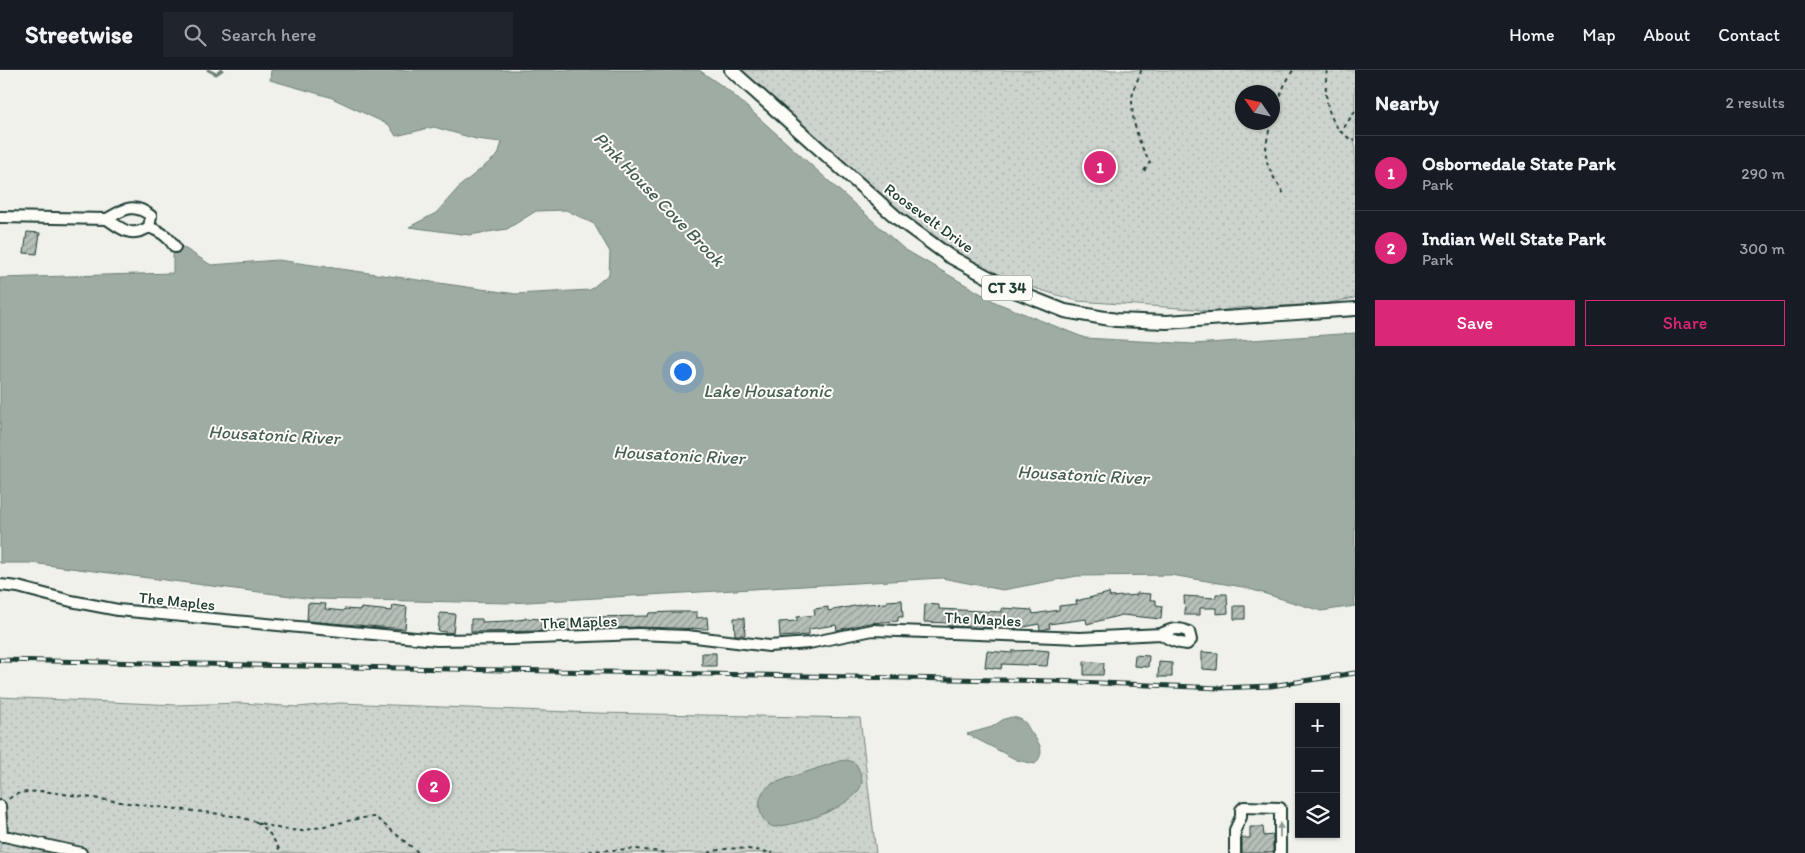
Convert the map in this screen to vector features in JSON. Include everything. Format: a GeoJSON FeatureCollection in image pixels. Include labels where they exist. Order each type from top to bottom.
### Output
{"type":"FeatureCollection","features":[{"type":"Feature","properties":{"kind":"main road","name":"Roosevelt Drive"},"geometry":{"type":"LineString","coordinates":[[731,70],[897,218],[949,256],[1012,290],[1065,311],[1116,320],[1167,322],[1355,309]]}},
{"type":"Feature","properties":{"kind":"street"},"geometry":{"type":"LineString","coordinates":[[0,217],[107,219],[120,211],[133,207],[143,210],[151,216],[149,227],[139,233],[130,233],[107,219]]}},
{"type":"Feature","properties":{"kind":"street"},"geometry":{"type":"LineString","coordinates":[[149,227],[165,235],[175,247]]}},
{"type":"Feature","properties":{"kind":"street","name":"The Maples"},"geometry":{"type":"LineString","coordinates":[[0,585],[18,587],[71,602],[118,610],[437,640],[512,640],[638,634],[687,636],[769,646],[809,643],[873,630],[1080,638],[1161,634]]}},
{"type":"Feature","properties":{"kind":"street"},"geometry":{"type":"LineString","coordinates":[[1,808],[1,835],[81,853]]}},
{"type":"Feature","properties":{"kind":"street"},"geometry":{"type":"LineString","coordinates":[[1235,853],[1235,830],[1243,808],[1280,808],[1280,853]]}},
{"type":"Feature","properties":{"kind":"path"},"geometry":{"type":"LineString","coordinates":[[1141,70],[1138,82],[1133,89],[1132,99],[1135,128],[1150,162],[1144,171]]}},
{"type":"Feature","properties":{"kind":"path"},"geometry":{"type":"LineString","coordinates":[[1280,97],[1293,70]]}},
{"type":"Feature","properties":{"kind":"path"},"geometry":{"type":"LineString","coordinates":[[1327,70],[1325,86],[1333,123],[1350,140],[1355,140]]}},
{"type":"Feature","properties":{"kind":"path"},"geometry":{"type":"LineString","coordinates":[[1341,132],[1355,111]]}},
{"type":"Feature","properties":{"kind":"path"},"geometry":{"type":"LineString","coordinates":[[1269,130],[1265,152],[1267,166],[1284,194]]}},
{"type":"Feature","properties":{"kind":"path"},"geometry":{"type":"LineString","coordinates":[[1,808],[12,796],[25,792],[42,791],[150,806],[212,812],[302,831],[361,818],[375,817],[419,853]]}},
{"type":"Feature","properties":{"kind":"path"},"geometry":{"type":"LineString","coordinates":[[255,821],[273,837],[281,853]]}},
{"type":"Feature","properties":{"kind":"path"},"geometry":{"type":"LineString","coordinates":[[581,853],[586,851],[636,849],[668,853]]}},
{"type":"Feature","properties":{"kind":"path"},"geometry":{"type":"LineString","coordinates":[[708,853],[719,849],[744,849],[773,853]]}},
{"type":"Feature","properties":{"kind":"shaded area"},"geometry":{"type":"Polygon","coordinates":[[[730,70],[1355,70],[1355,298],[1323,304],[1237,308],[1213,312],[1077,301],[998,277],[942,247],[872,194],[730,70]]]}},
{"type":"Feature","properties":{"kind":"shaded area"},"geometry":{"type":"Polygon","coordinates":[[[0,697],[176,705],[241,703],[298,707],[340,703],[596,713],[860,718],[876,853],[0,853],[0,697]]]}},
{"type":"Feature","properties":{"kind":"water","name":"Lake Housatonic"},"geometry":{"type":"Polygon","coordinates":[[[271,70],[699,70],[728,90],[904,249],[997,303],[1085,338],[1194,344],[1355,333],[1355,606],[1321,611],[1243,587],[1171,575],[1077,576],[1003,590],[942,578],[510,603],[314,599],[31,563],[0,563],[0,278],[173,273],[173,252],[175,247],[181,246],[211,265],[278,260],[516,294],[590,290],[609,274],[610,252],[594,224],[566,210],[536,211],[507,229],[469,235],[409,227],[436,213],[460,186],[498,155],[502,142],[476,139],[434,127],[396,136],[389,125],[330,97],[270,80],[271,70]]]}},
{"type":"Feature","properties":{"kind":"water"},"geometry":{"type":"Polygon","coordinates":[[[1012,717],[1024,721],[1038,742],[1041,753],[1035,764],[1017,760],[967,734],[992,727],[1004,719],[1012,717]]]}},
{"type":"Feature","properties":{"kind":"water"},"geometry":{"type":"Polygon","coordinates":[[[848,760],[856,764],[862,781],[856,794],[847,801],[823,814],[784,826],[774,827],[763,818],[760,798],[769,786],[839,761],[848,760]]]}},
{"type":"Feature","properties":{"kind":"building"},"geometry":{"type":"Polygon","coordinates":[[[27,232],[40,233],[37,254],[24,253],[27,232]]]}},
{"type":"Feature","properties":{"kind":"building"},"geometry":{"type":"Polygon","coordinates":[[[1109,593],[1110,597],[1137,595],[1137,593],[1151,594],[1150,600],[1156,600],[1156,605],[1162,606],[1161,619],[1122,615],[1087,624],[1086,619],[1049,624],[1050,628],[1042,630],[1040,630],[1039,624],[1014,629],[948,626],[948,623],[924,622],[925,604],[939,605],[939,609],[1002,612],[1002,608],[1032,610],[1033,614],[1059,610],[1059,606],[1077,604],[1076,601],[1109,593]]]}},
{"type":"Feature","properties":{"kind":"building"},"geometry":{"type":"Polygon","coordinates":[[[1216,594],[1227,594],[1228,613],[1216,614],[1216,608],[1200,608],[1200,615],[1185,615],[1184,596],[1216,598],[1216,594]]]}},
{"type":"Feature","properties":{"kind":"building"},"geometry":{"type":"Polygon","coordinates":[[[902,600],[903,617],[898,617],[898,621],[869,623],[837,630],[836,625],[809,629],[809,635],[780,637],[779,622],[797,621],[797,617],[815,615],[814,609],[828,607],[828,611],[902,600]]]}},
{"type":"Feature","properties":{"kind":"building"},"geometry":{"type":"Polygon","coordinates":[[[308,603],[326,604],[325,609],[343,611],[344,609],[361,610],[361,608],[392,611],[393,605],[407,607],[405,629],[307,621],[308,603]]]}},
{"type":"Feature","properties":{"kind":"building"},"geometry":{"type":"Polygon","coordinates":[[[1234,606],[1245,606],[1245,619],[1234,619],[1234,606]]]}},
{"type":"Feature","properties":{"kind":"building"},"geometry":{"type":"Polygon","coordinates":[[[697,612],[697,618],[707,617],[708,629],[638,627],[593,629],[593,627],[584,627],[584,617],[648,616],[649,613],[697,612]]]}},
{"type":"Feature","properties":{"kind":"building"},"geometry":{"type":"Polygon","coordinates":[[[440,613],[455,614],[453,633],[438,631],[440,613]]]}},
{"type":"Feature","properties":{"kind":"building"},"geometry":{"type":"Polygon","coordinates":[[[525,618],[542,619],[541,631],[471,632],[471,619],[482,619],[482,622],[509,621],[525,618]]]}},
{"type":"Feature","properties":{"kind":"building"},"geometry":{"type":"Polygon","coordinates":[[[734,618],[744,618],[745,635],[735,635],[734,618]]]}},
{"type":"Feature","properties":{"kind":"building"},"geometry":{"type":"Polygon","coordinates":[[[558,620],[572,620],[571,630],[558,630],[558,620]]]}},
{"type":"Feature","properties":{"kind":"building"},"geometry":{"type":"Polygon","coordinates":[[[987,651],[1012,653],[1012,651],[1049,651],[1047,666],[1002,664],[1001,669],[985,667],[987,651]]]}},
{"type":"Feature","properties":{"kind":"building"},"geometry":{"type":"Polygon","coordinates":[[[1202,652],[1218,653],[1217,670],[1202,669],[1202,652]]]}},
{"type":"Feature","properties":{"kind":"building"},"geometry":{"type":"Polygon","coordinates":[[[702,653],[716,653],[716,666],[702,666],[702,653]]]}},
{"type":"Feature","properties":{"kind":"building"},"geometry":{"type":"Polygon","coordinates":[[[1135,655],[1149,656],[1148,667],[1134,666],[1135,655]]]}},
{"type":"Feature","properties":{"kind":"building"},"geometry":{"type":"Polygon","coordinates":[[[1084,661],[1104,663],[1103,675],[1084,675],[1084,661]]]}},
{"type":"Feature","properties":{"kind":"building"},"geometry":{"type":"Polygon","coordinates":[[[1159,662],[1172,663],[1172,677],[1158,677],[1159,662]]]}},
{"type":"Feature","properties":{"kind":"building"},"geometry":{"type":"Polygon","coordinates":[[[1250,827],[1263,827],[1264,836],[1273,835],[1273,853],[1242,853],[1242,838],[1250,838],[1250,827]]]}},
{"type":"Feature","properties":{"kind":"waterway","name":"Pink House Cove Brook"},"geometry":{"type":"LineString","coordinates":[[208,70],[216,74],[222,70]]}},
{"type":"Feature","properties":{"kind":"railway"},"geometry":{"type":"LineString","coordinates":[[0,660],[1054,681],[1219,688],[1271,686],[1355,673]]}},
{"type":"Feature","properties":{"kind":"place","name":"Osbornedale State Park"},"geometry":{"type":"Point","coordinates":[1100,167]}},
{"type":"Feature","properties":{"kind":"place","name":"Indian Well State Park"},"geometry":{"type":"Point","coordinates":[434,786]}},
{"type":"Feature","properties":{"kind":"water label","name":"Housatonic River"},"geometry":{"type":"Point","coordinates":[274,435]}},
{"type":"Feature","properties":{"kind":"water label","name":"Housatonic River"},"geometry":{"type":"Point","coordinates":[679,455]}},
{"type":"Feature","properties":{"kind":"water label","name":"Housatonic River"},"geometry":{"type":"Point","coordinates":[1083,475]}}]}
